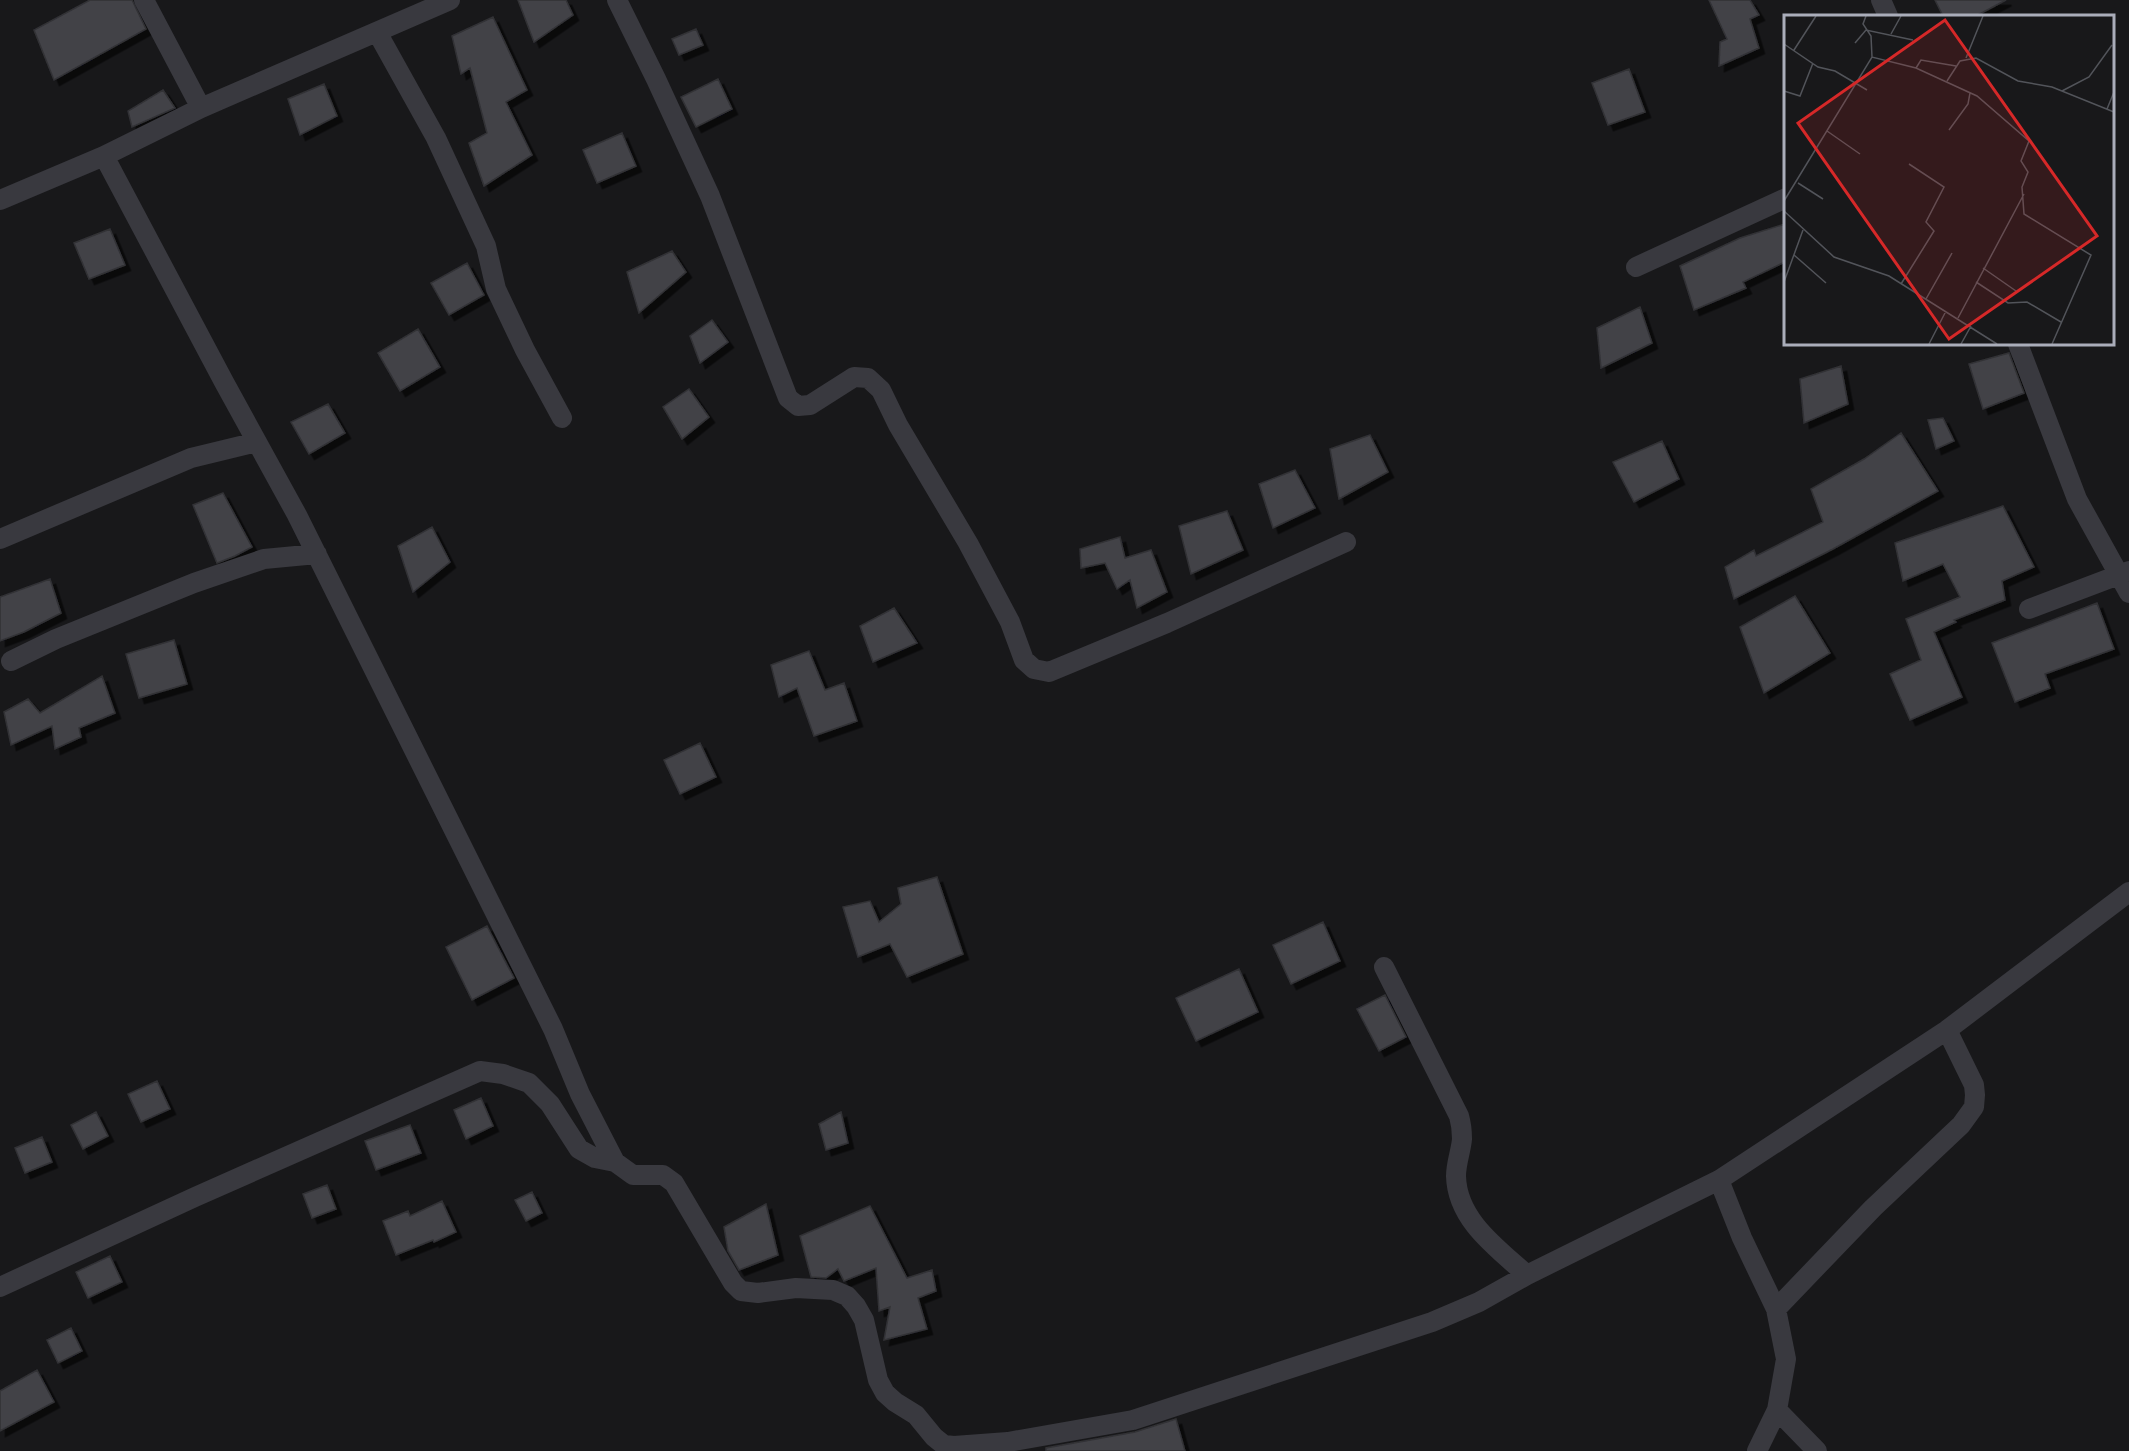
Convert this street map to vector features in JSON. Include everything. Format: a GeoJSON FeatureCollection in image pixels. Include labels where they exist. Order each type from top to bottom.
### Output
{"type":"FeatureCollection","features":[{"type":"Feature","properties":{"kind":"street"},"geometry":{"type":"LineString","coordinates":[[144,0],[201,108]]}},
{"type":"Feature","properties":{"kind":"street"},"geometry":{"type":"LineString","coordinates":[[0,200],[104,156],[201,108],[450,0]]}},
{"type":"Feature","properties":{"kind":"street"},"geometry":{"type":"LineString","coordinates":[[617,0],[710,196],[788,398],[798,406],[810,405],[854,376],[868,378],[881,390],[898,425],[968,543],[1010,622],[1024,660],[1034,669],[1049,672],[1167,623],[1346,542]]}},
{"type":"Feature","properties":{"kind":"street"},"geometry":{"type":"LineString","coordinates":[[1881,0],[1888,15]]}},
{"type":"Feature","properties":{"kind":"street"},"geometry":{"type":"LineString","coordinates":[[377,32],[436,138],[486,246],[496,290],[562,418]]}},
{"type":"Feature","properties":{"kind":"street"},"geometry":{"type":"LineString","coordinates":[[104,156],[317,554],[553,1029],[580,1094],[615,1162]]}},
{"type":"Feature","properties":{"kind":"street"},"geometry":{"type":"LineString","coordinates":[[1636,267],[1784,198]]}},
{"type":"Feature","properties":{"kind":"street"},"geometry":{"type":"LineString","coordinates":[[2018,345],[2077,499],[2124,574],[2129,593]]}},
{"type":"Feature","properties":{"kind":"street"},"geometry":{"type":"LineString","coordinates":[[0,539],[191,458],[257,442]]}},
{"type":"Feature","properties":{"kind":"street"},"geometry":{"type":"LineString","coordinates":[[11,661],[56,639],[194,583],[264,559],[317,554]]}},
{"type":"Feature","properties":{"kind":"street"},"geometry":{"type":"LineString","coordinates":[[2029,609],[2124,574]]}},
{"type":"Feature","properties":{"kind":"street"},"geometry":{"type":"LineString","coordinates":[[0,1287],[195,1197],[480,1071],[503,1074],[529,1083],[550,1104],[579,1149],[595,1158],[615,1162],[633,1175],[650,1173],[663,1175],[674,1183],[733,1283],[741,1291],[758,1293],[796,1288],[833,1290],[847,1296],[864,1320],[878,1380],[885,1393],[916,1415],[944,1445],[1008,1442],[1133,1420],[1432,1322],[1479,1302],[1527,1275],[1719,1180],[1947,1030],[2129,892]]}},
{"type":"Feature","properties":{"kind":"street"},"geometry":{"type":"LineString","coordinates":[[1384,968],[1459,1116],[1462,1138],[1456,1173],[1457,1189],[1466,1211],[1480,1232],[1527,1275]]}},
{"type":"Feature","properties":{"kind":"street"},"geometry":{"type":"LineString","coordinates":[[1776,1309],[1873,1208],[1961,1125],[1974,1107],[1976,1095],[1974,1085],[1947,1030]]}},
{"type":"Feature","properties":{"kind":"street"},"geometry":{"type":"LineString","coordinates":[[1719,1180],[1742,1238],[1776,1309],[1786,1359],[1777,1410],[1757,1451]]}},
{"type":"Feature","properties":{"kind":"street"},"geometry":{"type":"LineString","coordinates":[[1777,1410],[1817,1451]]}},
{"type":"Feature","properties":{"kind":"building"},"geometry":{"type":"Polygon","coordinates":[[[90,0],[132,0],[146,29],[54,80],[34,30],[90,0]]]}},
{"type":"Feature","properties":{"kind":"building"},"geometry":{"type":"Polygon","coordinates":[[[518,0],[566,0],[573,15],[534,42],[518,0]]]}},
{"type":"Feature","properties":{"kind":"building"},"geometry":{"type":"Polygon","coordinates":[[[1709,0],[1750,0],[1759,15],[1750,19],[1759,48],[1719,66],[1720,42],[1727,39],[1709,0]]]}},
{"type":"Feature","properties":{"kind":"building"},"geometry":{"type":"Polygon","coordinates":[[[1935,0],[2006,0],[1978,15],[1942,15],[1935,0]]]}},
{"type":"Feature","properties":{"kind":"building"},"geometry":{"type":"Polygon","coordinates":[[[493,17],[527,90],[506,102],[532,155],[484,186],[469,143],[487,133],[470,68],[461,74],[452,36],[493,17]]]}},
{"type":"Feature","properties":{"kind":"building"},"geometry":{"type":"Polygon","coordinates":[[[696,29],[703,45],[679,55],[672,39],[696,29]]]}},
{"type":"Feature","properties":{"kind":"building"},"geometry":{"type":"Polygon","coordinates":[[[1629,69],[1645,112],[1608,125],[1592,83],[1629,69]]]}},
{"type":"Feature","properties":{"kind":"building"},"geometry":{"type":"Polygon","coordinates":[[[718,79],[732,109],[696,127],[681,97],[718,79]]]}},
{"type":"Feature","properties":{"kind":"building"},"geometry":{"type":"Polygon","coordinates":[[[324,84],[337,116],[300,135],[288,99],[324,84]]]}},
{"type":"Feature","properties":{"kind":"building"},"geometry":{"type":"Polygon","coordinates":[[[163,90],[175,108],[132,127],[128,111],[163,90]]]}},
{"type":"Feature","properties":{"kind":"building"},"geometry":{"type":"Polygon","coordinates":[[[622,133],[636,166],[597,183],[583,150],[622,133]]]}},
{"type":"Feature","properties":{"kind":"building"},"geometry":{"type":"Polygon","coordinates":[[[1784,224],[1784,262],[1743,282],[1746,288],[1694,310],[1680,266],[1740,238],[1784,224]]]}},
{"type":"Feature","properties":{"kind":"building"},"geometry":{"type":"Polygon","coordinates":[[[110,229],[125,265],[89,279],[74,243],[110,229]]]}},
{"type":"Feature","properties":{"kind":"building"},"geometry":{"type":"Polygon","coordinates":[[[672,251],[686,272],[639,313],[627,272],[672,251]]]}},
{"type":"Feature","properties":{"kind":"building"},"geometry":{"type":"Polygon","coordinates":[[[467,263],[484,295],[449,315],[431,283],[467,263]]]}},
{"type":"Feature","properties":{"kind":"building"},"geometry":{"type":"Polygon","coordinates":[[[1640,307],[1652,343],[1601,368],[1597,328],[1640,307]]]}},
{"type":"Feature","properties":{"kind":"building"},"geometry":{"type":"Polygon","coordinates":[[[712,320],[728,342],[700,363],[690,336],[712,320]]]}},
{"type":"Feature","properties":{"kind":"building"},"geometry":{"type":"Polygon","coordinates":[[[418,329],[440,367],[400,391],[378,353],[418,329]]]}},
{"type":"Feature","properties":{"kind":"building"},"geometry":{"type":"Polygon","coordinates":[[[2009,353],[2024,393],[1983,409],[1969,364],[2009,353]]]}},
{"type":"Feature","properties":{"kind":"building"},"geometry":{"type":"Polygon","coordinates":[[[1841,366],[1848,404],[1804,423],[1800,379],[1841,366]]]}},
{"type":"Feature","properties":{"kind":"building"},"geometry":{"type":"Polygon","coordinates":[[[689,389],[709,417],[682,439],[663,407],[689,389]]]}},
{"type":"Feature","properties":{"kind":"building"},"geometry":{"type":"Polygon","coordinates":[[[328,404],[345,433],[309,454],[291,422],[328,404]]]}},
{"type":"Feature","properties":{"kind":"building"},"geometry":{"type":"Polygon","coordinates":[[[1943,418],[1954,441],[1936,449],[1928,420],[1943,418]]]}},
{"type":"Feature","properties":{"kind":"building"},"geometry":{"type":"Polygon","coordinates":[[[1901,433],[1938,491],[1833,549],[1734,599],[1725,567],[1754,550],[1756,556],[1823,522],[1811,489],[1864,459],[1901,433]]]}},
{"type":"Feature","properties":{"kind":"building"},"geometry":{"type":"Polygon","coordinates":[[[1370,435],[1388,472],[1339,499],[1330,449],[1370,435]]]}},
{"type":"Feature","properties":{"kind":"building"},"geometry":{"type":"Polygon","coordinates":[[[1662,441],[1679,479],[1634,502],[1613,462],[1662,441]]]}},
{"type":"Feature","properties":{"kind":"building"},"geometry":{"type":"Polygon","coordinates":[[[1295,470],[1315,508],[1273,528],[1259,484],[1295,470]]]}},
{"type":"Feature","properties":{"kind":"building"},"geometry":{"type":"Polygon","coordinates":[[[223,493],[252,547],[217,563],[193,505],[223,493]]]}},
{"type":"Feature","properties":{"kind":"building"},"geometry":{"type":"Polygon","coordinates":[[[2003,506],[2034,567],[2002,581],[2005,600],[1954,620],[1956,622],[1934,632],[1962,697],[1910,720],[1890,674],[1921,660],[1906,619],[1960,597],[1943,564],[1903,581],[1895,543],[2003,506]]]}},
{"type":"Feature","properties":{"kind":"building"},"geometry":{"type":"Polygon","coordinates":[[[1227,511],[1243,550],[1191,574],[1179,526],[1227,511]]]}},
{"type":"Feature","properties":{"kind":"building"},"geometry":{"type":"Polygon","coordinates":[[[432,527],[450,562],[413,592],[398,546],[432,527]]]}},
{"type":"Feature","properties":{"kind":"building"},"geometry":{"type":"Polygon","coordinates":[[[1120,537],[1125,558],[1151,550],[1167,592],[1137,608],[1130,580],[1117,589],[1105,563],[1081,568],[1080,549],[1120,537]]]}},
{"type":"Feature","properties":{"kind":"building"},"geometry":{"type":"Polygon","coordinates":[[[50,579],[61,613],[24,632],[0,641],[0,597],[50,579]]]}},
{"type":"Feature","properties":{"kind":"building"},"geometry":{"type":"Polygon","coordinates":[[[1795,596],[1830,653],[1764,693],[1740,627],[1795,596]]]}},
{"type":"Feature","properties":{"kind":"building"},"geometry":{"type":"Polygon","coordinates":[[[2097,603],[2114,649],[2045,674],[2050,688],[2015,702],[1992,643],[2097,603]]]}},
{"type":"Feature","properties":{"kind":"building"},"geometry":{"type":"Polygon","coordinates":[[[894,608],[917,643],[873,662],[860,626],[894,608]]]}},
{"type":"Feature","properties":{"kind":"building"},"geometry":{"type":"Polygon","coordinates":[[[174,640],[187,684],[139,698],[126,654],[174,640]]]}},
{"type":"Feature","properties":{"kind":"building"},"geometry":{"type":"Polygon","coordinates":[[[809,651],[825,690],[844,683],[857,721],[814,736],[797,688],[779,697],[771,665],[809,651]]]}},
{"type":"Feature","properties":{"kind":"building"},"geometry":{"type":"Polygon","coordinates":[[[102,676],[115,713],[79,728],[81,737],[55,749],[52,726],[11,745],[4,712],[28,699],[40,713],[102,676]]]}},
{"type":"Feature","properties":{"kind":"building"},"geometry":{"type":"Polygon","coordinates":[[[700,743],[716,777],[680,794],[664,760],[700,743]]]}},
{"type":"Feature","properties":{"kind":"building"},"geometry":{"type":"Polygon","coordinates":[[[937,877],[963,954],[907,977],[890,944],[858,957],[843,907],[870,901],[879,922],[901,904],[898,888],[937,877]]]}},
{"type":"Feature","properties":{"kind":"building"},"geometry":{"type":"Polygon","coordinates":[[[1323,922],[1340,961],[1291,984],[1273,945],[1323,922]]]}},
{"type":"Feature","properties":{"kind":"building"},"geometry":{"type":"Polygon","coordinates":[[[487,926],[514,978],[472,1000],[446,947],[487,926]]]}},
{"type":"Feature","properties":{"kind":"building"},"geometry":{"type":"Polygon","coordinates":[[[1239,969],[1258,1012],[1196,1041],[1176,998],[1239,969]]]}},
{"type":"Feature","properties":{"kind":"building"},"geometry":{"type":"Polygon","coordinates":[[[1385,995],[1406,1037],[1379,1051],[1357,1009],[1385,995]]]}},
{"type":"Feature","properties":{"kind":"building"},"geometry":{"type":"Polygon","coordinates":[[[157,1081],[170,1109],[141,1122],[128,1094],[157,1081]]]}},
{"type":"Feature","properties":{"kind":"building"},"geometry":{"type":"Polygon","coordinates":[[[481,1098],[493,1126],[466,1139],[454,1110],[481,1098]]]}},
{"type":"Feature","properties":{"kind":"building"},"geometry":{"type":"Polygon","coordinates":[[[96,1112],[108,1136],[83,1149],[71,1125],[96,1112]]]}},
{"type":"Feature","properties":{"kind":"building"},"geometry":{"type":"Polygon","coordinates":[[[841,1112],[848,1143],[826,1150],[819,1124],[841,1112]]]}},
{"type":"Feature","properties":{"kind":"building"},"geometry":{"type":"Polygon","coordinates":[[[410,1125],[421,1153],[376,1170],[365,1141],[410,1125]]]}},
{"type":"Feature","properties":{"kind":"building"},"geometry":{"type":"Polygon","coordinates":[[[42,1137],[52,1162],[25,1173],[15,1148],[42,1137]]]}},
{"type":"Feature","properties":{"kind":"building"},"geometry":{"type":"Polygon","coordinates":[[[327,1185],[336,1209],[312,1218],[303,1194],[327,1185]]]}},
{"type":"Feature","properties":{"kind":"building"},"geometry":{"type":"Polygon","coordinates":[[[532,1192],[542,1213],[526,1221],[515,1200],[532,1192]]]}},
{"type":"Feature","properties":{"kind":"building"},"geometry":{"type":"Polygon","coordinates":[[[442,1201],[456,1232],[396,1255],[383,1221],[408,1211],[410,1216],[442,1201]]]}},
{"type":"Feature","properties":{"kind":"building"},"geometry":{"type":"Polygon","coordinates":[[[766,1204],[778,1255],[739,1270],[728,1251],[724,1227],[766,1204]]]}},
{"type":"Feature","properties":{"kind":"building"},"geometry":{"type":"Polygon","coordinates":[[[870,1206],[907,1278],[932,1270],[936,1291],[918,1298],[927,1329],[884,1340],[890,1307],[879,1311],[876,1268],[844,1281],[838,1269],[826,1278],[811,1277],[800,1236],[870,1206]]]}},
{"type":"Feature","properties":{"kind":"building"},"geometry":{"type":"Polygon","coordinates":[[[110,1256],[122,1282],[88,1298],[76,1272],[110,1256]]]}},
{"type":"Feature","properties":{"kind":"building"},"geometry":{"type":"Polygon","coordinates":[[[71,1328],[82,1351],[58,1363],[47,1340],[71,1328]]]}},
{"type":"Feature","properties":{"kind":"building"},"geometry":{"type":"Polygon","coordinates":[[[37,1370],[54,1402],[0,1431],[0,1391],[37,1370]]]}},
{"type":"Feature","properties":{"kind":"building"},"geometry":{"type":"Polygon","coordinates":[[[1176,1419],[1185,1451],[1046,1451],[1046,1448],[1135,1432],[1176,1419]]]}}]}
